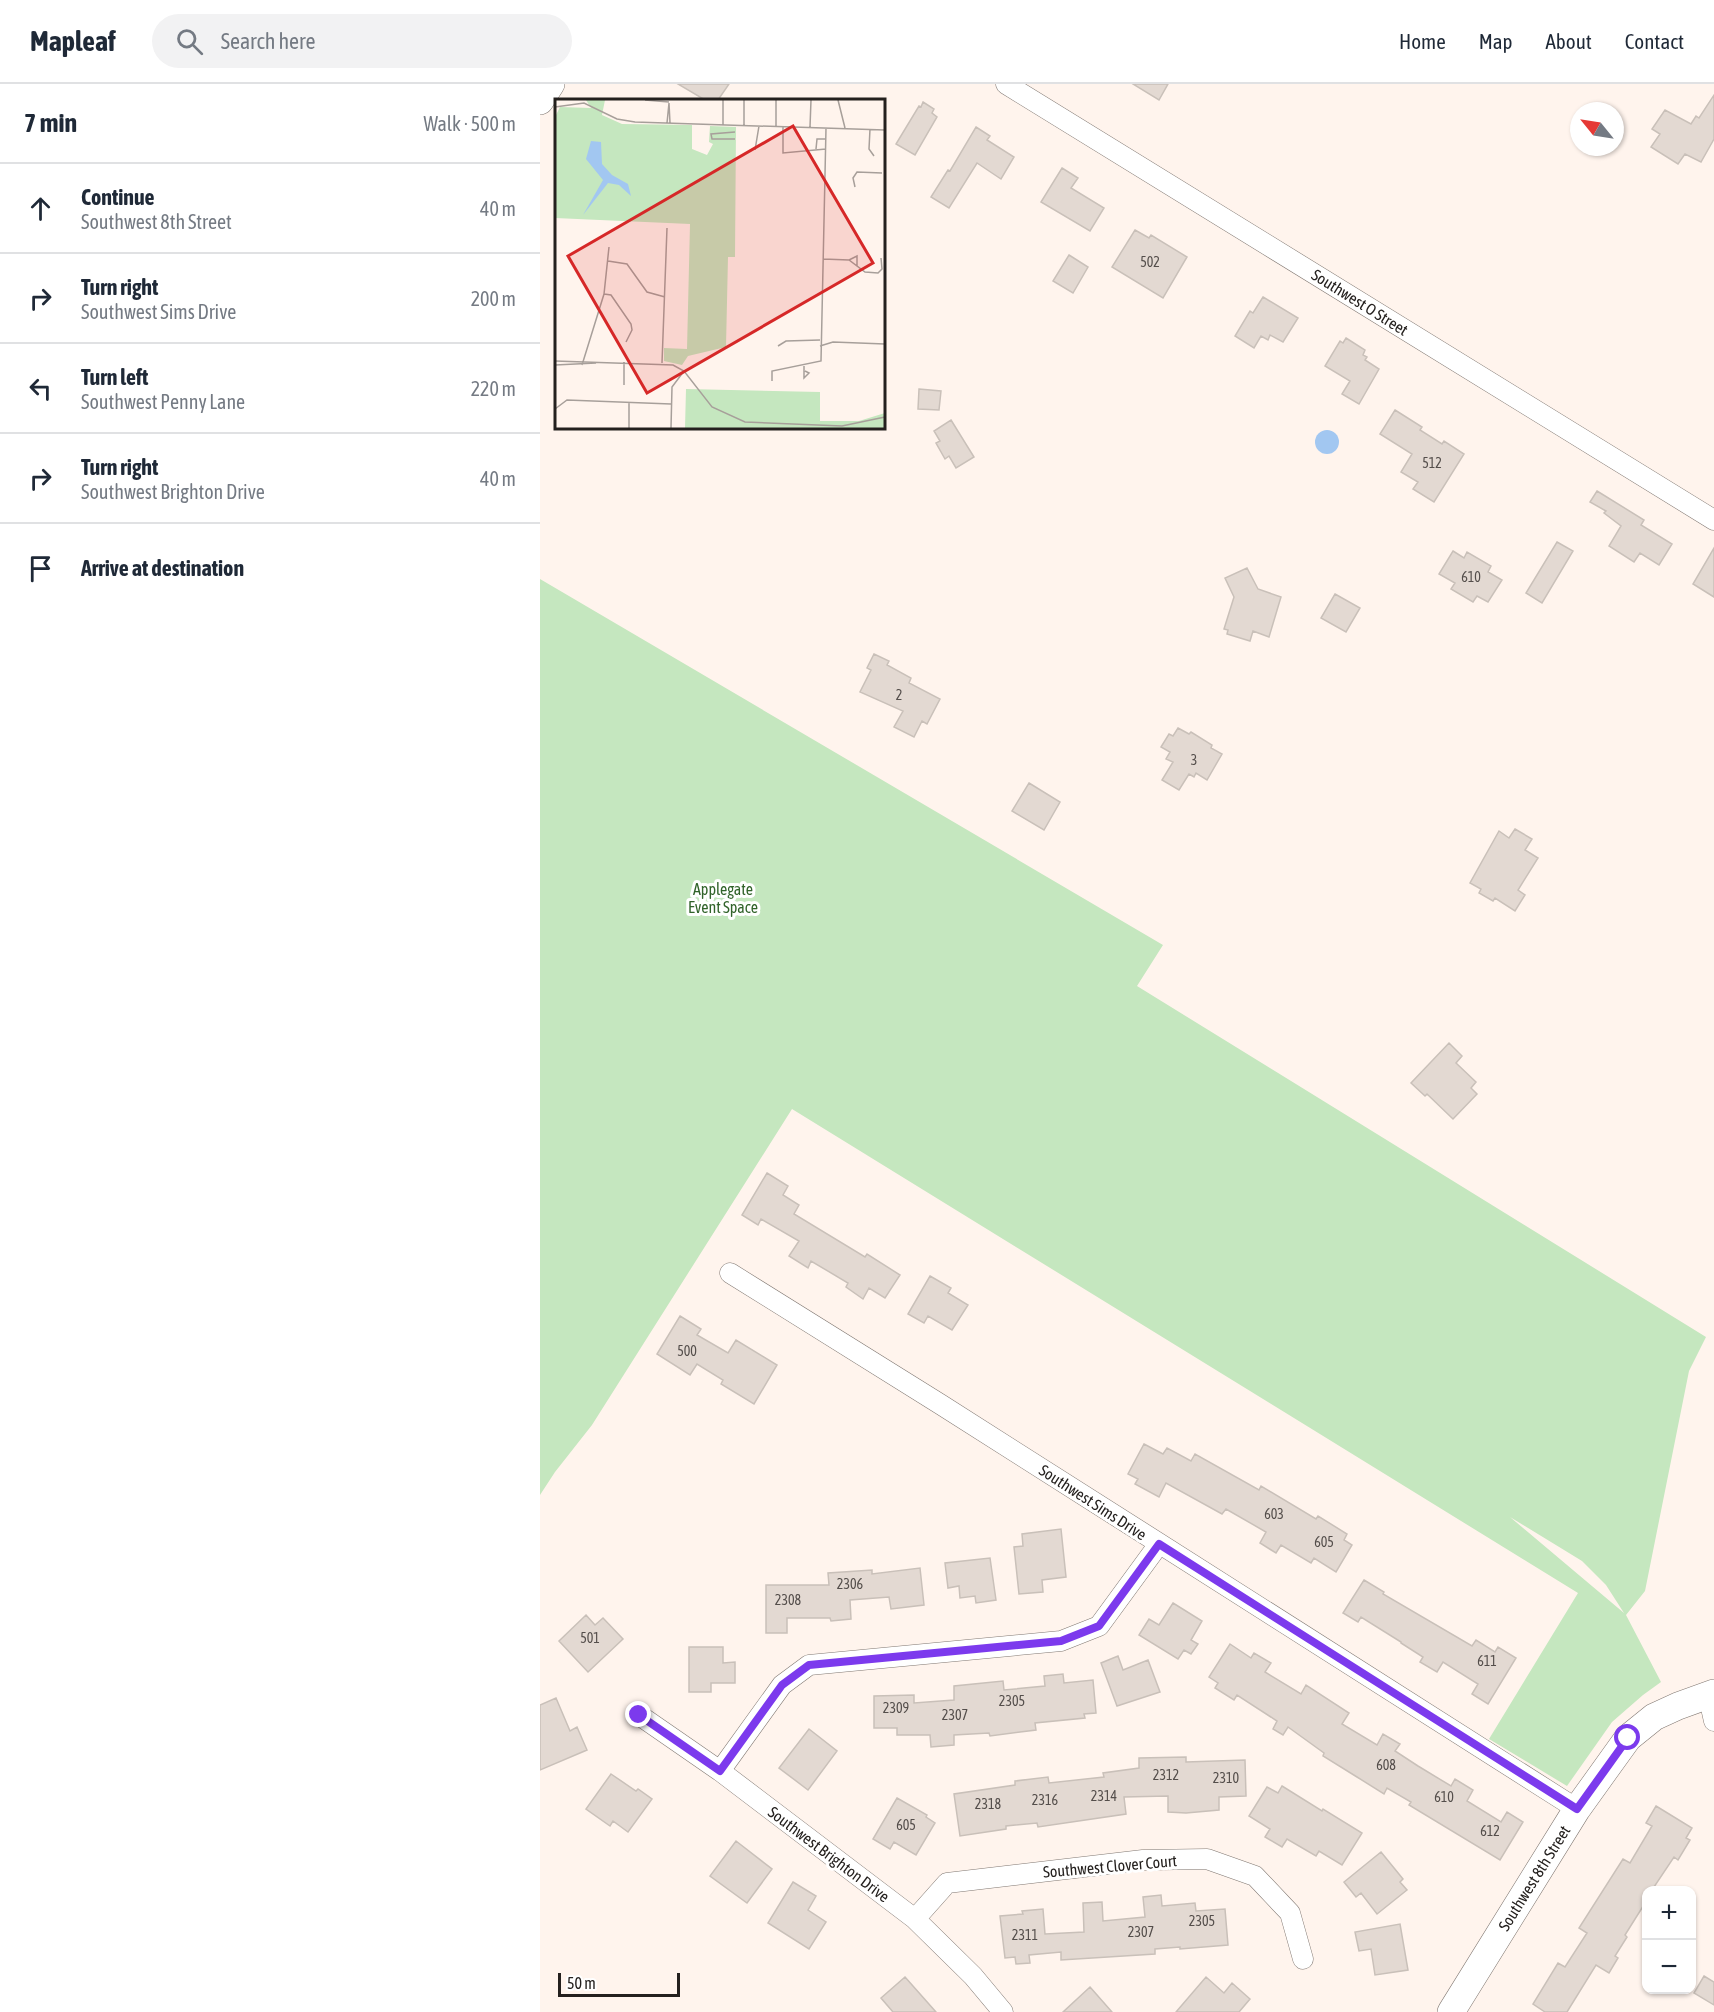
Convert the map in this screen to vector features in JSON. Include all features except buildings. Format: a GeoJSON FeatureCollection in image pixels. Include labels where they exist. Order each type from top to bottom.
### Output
{"type":"FeatureCollection","features":[{"type":"Feature","properties":{"kind":"street"},"geometry":{"type":"LineString","coordinates":[[540,101],[551,84]]}},
{"type":"Feature","properties":{"kind":"street","name":"Southwest O Street"},"geometry":{"type":"LineString","coordinates":[[1006,84],[1714,519]]}},
{"type":"Feature","properties":{"kind":"street","name":"Southwest Sims Drive"},"geometry":{"type":"LineString","coordinates":[[730,1273],[1577,1809]]}},
{"type":"Feature","properties":{"kind":"street"},"geometry":{"type":"LineString","coordinates":[[720,1771],[782,1685],[809,1665],[1061,1641],[1099,1626],[1159,1544]]}},
{"type":"Feature","properties":{"kind":"street"},"geometry":{"type":"LineString","coordinates":[[1711,1694],[1714,1721]]}},
{"type":"Feature","properties":{"kind":"street","name":"Southwest 8th Street"},"geometry":{"type":"LineString","coordinates":[[1451,2012],[1577,1809],[1628,1738],[1654,1718],[1711,1694]]}},
{"type":"Feature","properties":{"kind":"street","name":"Southwest Brighton Drive"},"geometry":{"type":"LineString","coordinates":[[639,1715],[720,1771],[915,1919],[973,1976],[1004,2012]]}},
{"type":"Feature","properties":{"kind":"street","name":"Southwest Clover Court"},"geometry":{"type":"LineString","coordinates":[[915,1919],[947,1883],[1143,1860],[1207,1859],[1255,1876],[1290,1913],[1303,1959]]}},
{"type":"Feature","properties":{"kind":"green space","name":"Applegate Event Space"},"geometry":{"type":"Polygon","coordinates":[[[540,579],[1163,945],[1137,986],[1706,1337],[1689,1371],[1645,1591],[1626,1615],[1661,1682],[1612,1722],[1567,1786],[1489,1739],[1578,1593],[792,1109],[592,1425],[540,1495],[540,579]],[[1510,1517],[1624,1613],[1606,1585],[1582,1561],[1510,1517]]]}},
{"type":"Feature","properties":{"kind":"water"},"geometry":{"type":"Polygon","coordinates":[[[1327,430],[1332,431],[1338,437],[1338,447],[1332,453],[1327,454],[1322,453],[1316,447],[1315,442],[1316,437],[1322,431],[1327,430]]]}},
{"type":"Feature","properties":{"kind":"route"},"geometry":{"type":"LineString","coordinates":[[639,1715],[720,1771],[782,1685],[809,1665],[1061,1641],[1099,1626],[1159,1544],[1577,1809],[1628,1738]]}}]}
